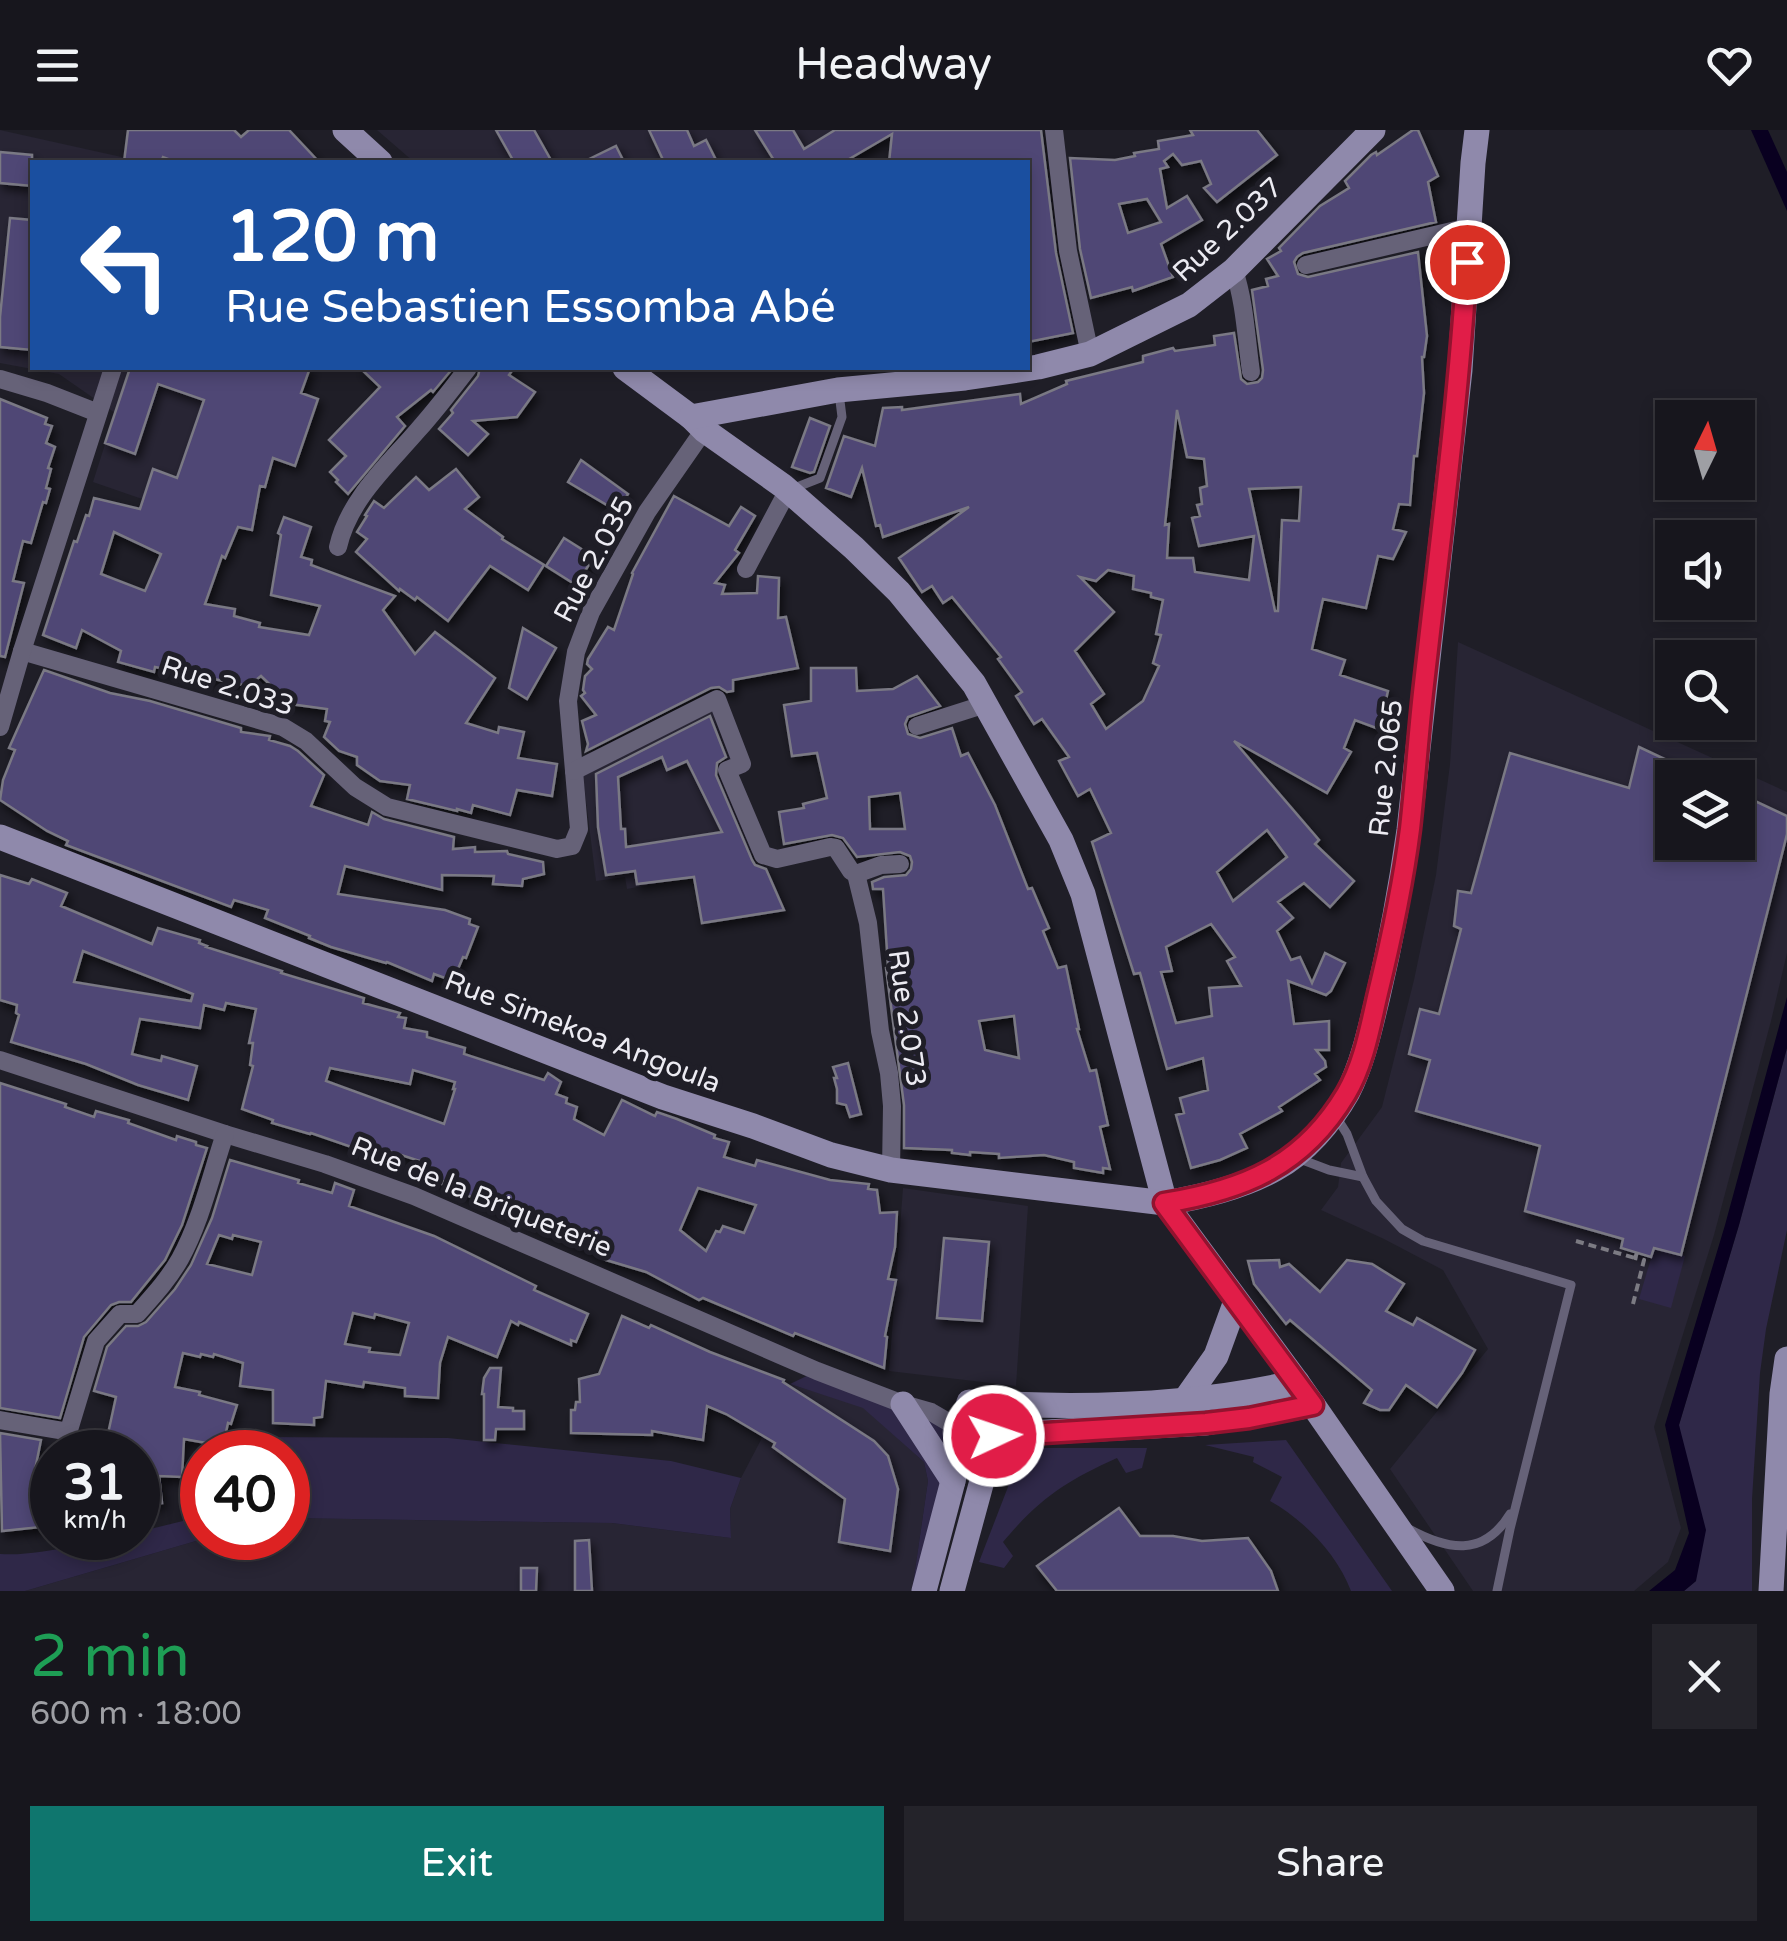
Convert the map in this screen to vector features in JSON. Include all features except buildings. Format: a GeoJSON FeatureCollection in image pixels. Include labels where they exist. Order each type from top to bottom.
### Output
{"type":"FeatureCollection","features":[{"type":"Feature","properties":{"kind":"street"},"geometry":{"type":"LineString","coordinates":[[345,130],[378,160]]}},
{"type":"Feature","properties":{"kind":"street"},"geometry":{"type":"LineString","coordinates":[[1054,130],[1068,251],[1090,354]]}},
{"type":"Feature","properties":{"kind":"street","name":"Rue 2.037"},"geometry":{"type":"LineString","coordinates":[[1030,368],[1090,354],[1189,306],[1234,270],[1373,130]]}},
{"type":"Feature","properties":{"kind":"street","name":"Rue 2.065"},"geometry":{"type":"LineString","coordinates":[[1461,130],[1473,163]]}},
{"type":"Feature","properties":{"kind":"street","name":"Rue 2.065"},"geometry":{"type":"LineString","coordinates":[[1164,1203],[1209,1195],[1274,1170],[1307,1146],[1348,1092],[1365,1050],[1410,830],[1460,370],[1477,130]]}},
{"type":"Feature","properties":{"kind":"street"},"geometry":{"type":"LineString","coordinates":[[1306,264],[1469,227]]}},
{"type":"Feature","properties":{"kind":"street"},"geometry":{"type":"LineString","coordinates":[[1234,270],[1243,300],[1252,372]]}},
{"type":"Feature","properties":{"kind":"street"},"geometry":{"type":"LineString","coordinates":[[0,726],[3,706],[112,370]]}},
{"type":"Feature","properties":{"kind":"street"},"geometry":{"type":"LineString","coordinates":[[338,546],[342,526],[358,498],[466,370]]}},
{"type":"Feature","properties":{"kind":"street"},"geometry":{"type":"LineString","coordinates":[[628,370],[788,490],[854,548],[898,592],[974,684],[1061,840],[1083,894],[1164,1203],[1298,1382],[1442,1591]]}},
{"type":"Feature","properties":{"kind":"street","name":"Rue 2.037"},"geometry":{"type":"LineString","coordinates":[[698,423],[838,390],[1018,370]]}},
{"type":"Feature","properties":{"kind":"street"},"geometry":{"type":"LineString","coordinates":[[0,379],[98,413]]}},
{"type":"Feature","properties":{"kind":"street","name":"Rue 2.035"},"geometry":{"type":"LineString","coordinates":[[572,846],[579,829],[568,701],[576,652],[591,612],[698,423]]}},
{"type":"Feature","properties":{"kind":"street"},"geometry":{"type":"LineString","coordinates":[[746,570],[788,490]]}},
{"type":"Feature","properties":{"kind":"street","name":"Rue 2.033"},"geometry":{"type":"LineString","coordinates":[[22,651],[282,727],[306,740],[355,786],[388,808],[557,848],[572,846]]}},
{"type":"Feature","properties":{"kind":"street"},"geometry":{"type":"LineString","coordinates":[[574,771],[717,700],[742,764],[727,770],[763,855],[777,859],[836,848],[856,874],[881,865],[900,864]]}},
{"type":"Feature","properties":{"kind":"street"},"geometry":{"type":"LineString","coordinates":[[917,726],[986,704]]}},
{"type":"Feature","properties":{"kind":"street","name":"Rue Simekoa Angoula"},"geometry":{"type":"LineString","coordinates":[[0,837],[662,1097],[831,1155],[891,1170],[1164,1203]]}},
{"type":"Feature","properties":{"kind":"street","name":"Rue 2.073"},"geometry":{"type":"LineString","coordinates":[[856,874],[868,923],[880,1031],[889,1073],[891,1170]]}},
{"type":"Feature","properties":{"kind":"street","name":"Rue de la Briqueterie"},"geometry":{"type":"LineString","coordinates":[[1,1062],[414,1196],[818,1371],[931,1412],[962,1430],[994,1436],[1206,1423],[1313,1405]]}},
{"type":"Feature","properties":{"kind":"street"},"geometry":{"type":"LineString","coordinates":[[0,1420],[69,1430],[96,1341],[120,1314],[136,1314],[181,1257],[225,1134]]}},
{"type":"Feature","properties":{"kind":"street"},"geometry":{"type":"LineString","coordinates":[[1185,1400],[1216,1356],[1236,1301]]}},
{"type":"Feature","properties":{"kind":"street"},"geometry":{"type":"LineString","coordinates":[[1771,1591],[1787,1359]]}},
{"type":"Feature","properties":{"kind":"street"},"geometry":{"type":"LineString","coordinates":[[931,1412],[969,1402],[1140,1404],[1298,1382]]}},
{"type":"Feature","properties":{"kind":"street"},"geometry":{"type":"LineString","coordinates":[[924,1591],[969,1402]]}},
{"type":"Feature","properties":{"kind":"street"},"geometry":{"type":"LineString","coordinates":[[903,1404],[953,1481]]}},
{"type":"Feature","properties":{"kind":"street"},"geometry":{"type":"LineString","coordinates":[[952,1591],[1004,1404]]}},
{"type":"Feature","properties":{"kind":"street"},"geometry":{"type":"LineString","coordinates":[[980,1491],[1007,1452],[1031,1434]]}},
{"type":"Feature","properties":{"kind":"lane"},"geometry":{"type":"LineString","coordinates":[[788,490],[820,478],[842,417],[838,390]]}},
{"type":"Feature","properties":{"kind":"lane"},"geometry":{"type":"LineString","coordinates":[[1333,1113],[1347,1134],[1376,1201],[1402,1229],[1423,1241],[1571,1285],[1497,1591]]}},
{"type":"Feature","properties":{"kind":"lane"},"geometry":{"type":"LineString","coordinates":[[1292,1156],[1363,1177]]}},
{"type":"Feature","properties":{"kind":"lane"},"geometry":{"type":"LineString","coordinates":[[1394,1521],[1427,1539],[1458,1546],[1475,1544],[1490,1539],[1516,1503]]}},
{"type":"Feature","properties":{"kind":"path"},"geometry":{"type":"LineString","coordinates":[[1576,1241],[1644,1260],[1633,1304]]}},
{"type":"Feature","properties":{"kind":"shaded area"},"geometry":{"type":"Polygon","coordinates":[[[0,130],[135,160],[30,160],[30,369],[0,363],[0,130]]]}},
{"type":"Feature","properties":{"kind":"shaded area"},"geometry":{"type":"Polygon","coordinates":[[[377,130],[913,130],[847,160],[412,160],[377,130]]]}},
{"type":"Feature","properties":{"kind":"shaded area"},"geometry":{"type":"Polygon","coordinates":[[[1751,130],[1768,130],[1787,172],[1787,211],[1751,130]]]}},
{"type":"Feature","properties":{"kind":"shaded area"},"geometry":{"type":"Polygon","coordinates":[[[38,370],[214,370],[243,380],[197,518],[93,482],[115,413],[59,374],[38,370]]]}},
{"type":"Feature","properties":{"kind":"shaded area"},"geometry":{"type":"Polygon","coordinates":[[[1458,642],[1655,732],[1655,740],[1673,740],[1717,760],[1655,760],[1655,860],[1755,860],[1755,777],[1787,792],[1787,953],[1714,1235],[1654,1427],[1681,1528],[1668,1562],[1634,1591],[1473,1591],[1390,1469],[1488,1349],[1443,1270],[1321,1210],[1338,1187],[1341,1163],[1382,1107],[1436,875],[1450,764],[1458,642]]]}},
{"type":"Feature","properties":{"kind":"shaded area"},"geometry":{"type":"Polygon","coordinates":[[[715,707],[739,761],[721,769],[757,850],[736,865],[690,877],[627,889],[625,877],[596,881],[582,769],[615,761],[613,752],[715,707]]]}},
{"type":"Feature","properties":{"kind":"shaded area"},"geometry":{"type":"Polygon","coordinates":[[[1787,997],[1787,1048],[1679,1425],[1706,1530],[1696,1581],[1684,1591],[1649,1591],[1675,1570],[1689,1533],[1665,1425],[1787,997]]]}},
{"type":"Feature","properties":{"kind":"shaded area"},"geometry":{"type":"Polygon","coordinates":[[[1787,1048],[1787,1230],[1760,1373],[1752,1499],[1752,1591],[1684,1591],[1696,1581],[1679,1425],[1787,1048]]]}},
{"type":"Feature","properties":{"kind":"shaded area"},"geometry":{"type":"Polygon","coordinates":[[[903,1188],[1028,1206],[1016,1386],[889,1371],[903,1188]]]}},
{"type":"Feature","properties":{"kind":"shaded area"},"geometry":{"type":"Polygon","coordinates":[[[1654,1248],[1685,1256],[1671,1308],[1639,1299],[1654,1248]]]}},
{"type":"Feature","properties":{"kind":"shaded area"},"geometry":{"type":"Polygon","coordinates":[[[817,1371],[962,1430],[912,1591],[928,1481],[924,1462],[863,1408],[790,1384],[817,1371]]]}},
{"type":"Feature","properties":{"kind":"shaded area"},"geometry":{"type":"Polygon","coordinates":[[[790,1384],[863,1407],[924,1462],[928,1481],[912,1591],[25,1591],[131,1560],[160,1560],[160,1551],[180,1546],[180,1560],[310,1560],[310,1518],[612,1523],[731,1538],[730,1509],[741,1478],[790,1384]]]}},
{"type":"Feature","properties":{"kind":"shaded area"},"geometry":{"type":"Polygon","coordinates":[[[310,1437],[448,1438],[671,1461],[741,1478],[730,1509],[731,1538],[612,1523],[310,1518],[310,1437]]]}},
{"type":"Feature","properties":{"kind":"shaded area"},"geometry":{"type":"Polygon","coordinates":[[[1286,1440],[1392,1591],[1351,1591],[1318,1539],[1270,1501],[1282,1477],[1253,1462],[1254,1457],[1205,1445],[1286,1440]]]}},
{"type":"Feature","properties":{"kind":"shaded area"},"geometry":{"type":"Polygon","coordinates":[[[1023,1448],[1147,1448],[1142,1468],[1126,1473],[1117,1458],[1068,1483],[1042,1502],[1003,1542],[1013,1556],[1004,1568],[979,1562],[1023,1448]]]}},
{"type":"Feature","properties":{"kind":"shaded area"},"geometry":{"type":"Polygon","coordinates":[[[180,1522],[180,1546],[160,1551],[160,1527],[180,1522]]]}},
{"type":"Feature","properties":{"kind":"shaded area"},"geometry":{"type":"Polygon","coordinates":[[[30,1553],[30,1560],[131,1560],[25,1591],[0,1591],[0,1554],[30,1553]]]}},
{"type":"Feature","properties":{"kind":"route"},"geometry":{"type":"LineString","coordinates":[[994,1436],[1206,1423],[1313,1405],[1164,1203],[1209,1195],[1274,1170],[1307,1146],[1348,1092],[1365,1050],[1410,830],[1460,370],[1467,262]]}}]}
